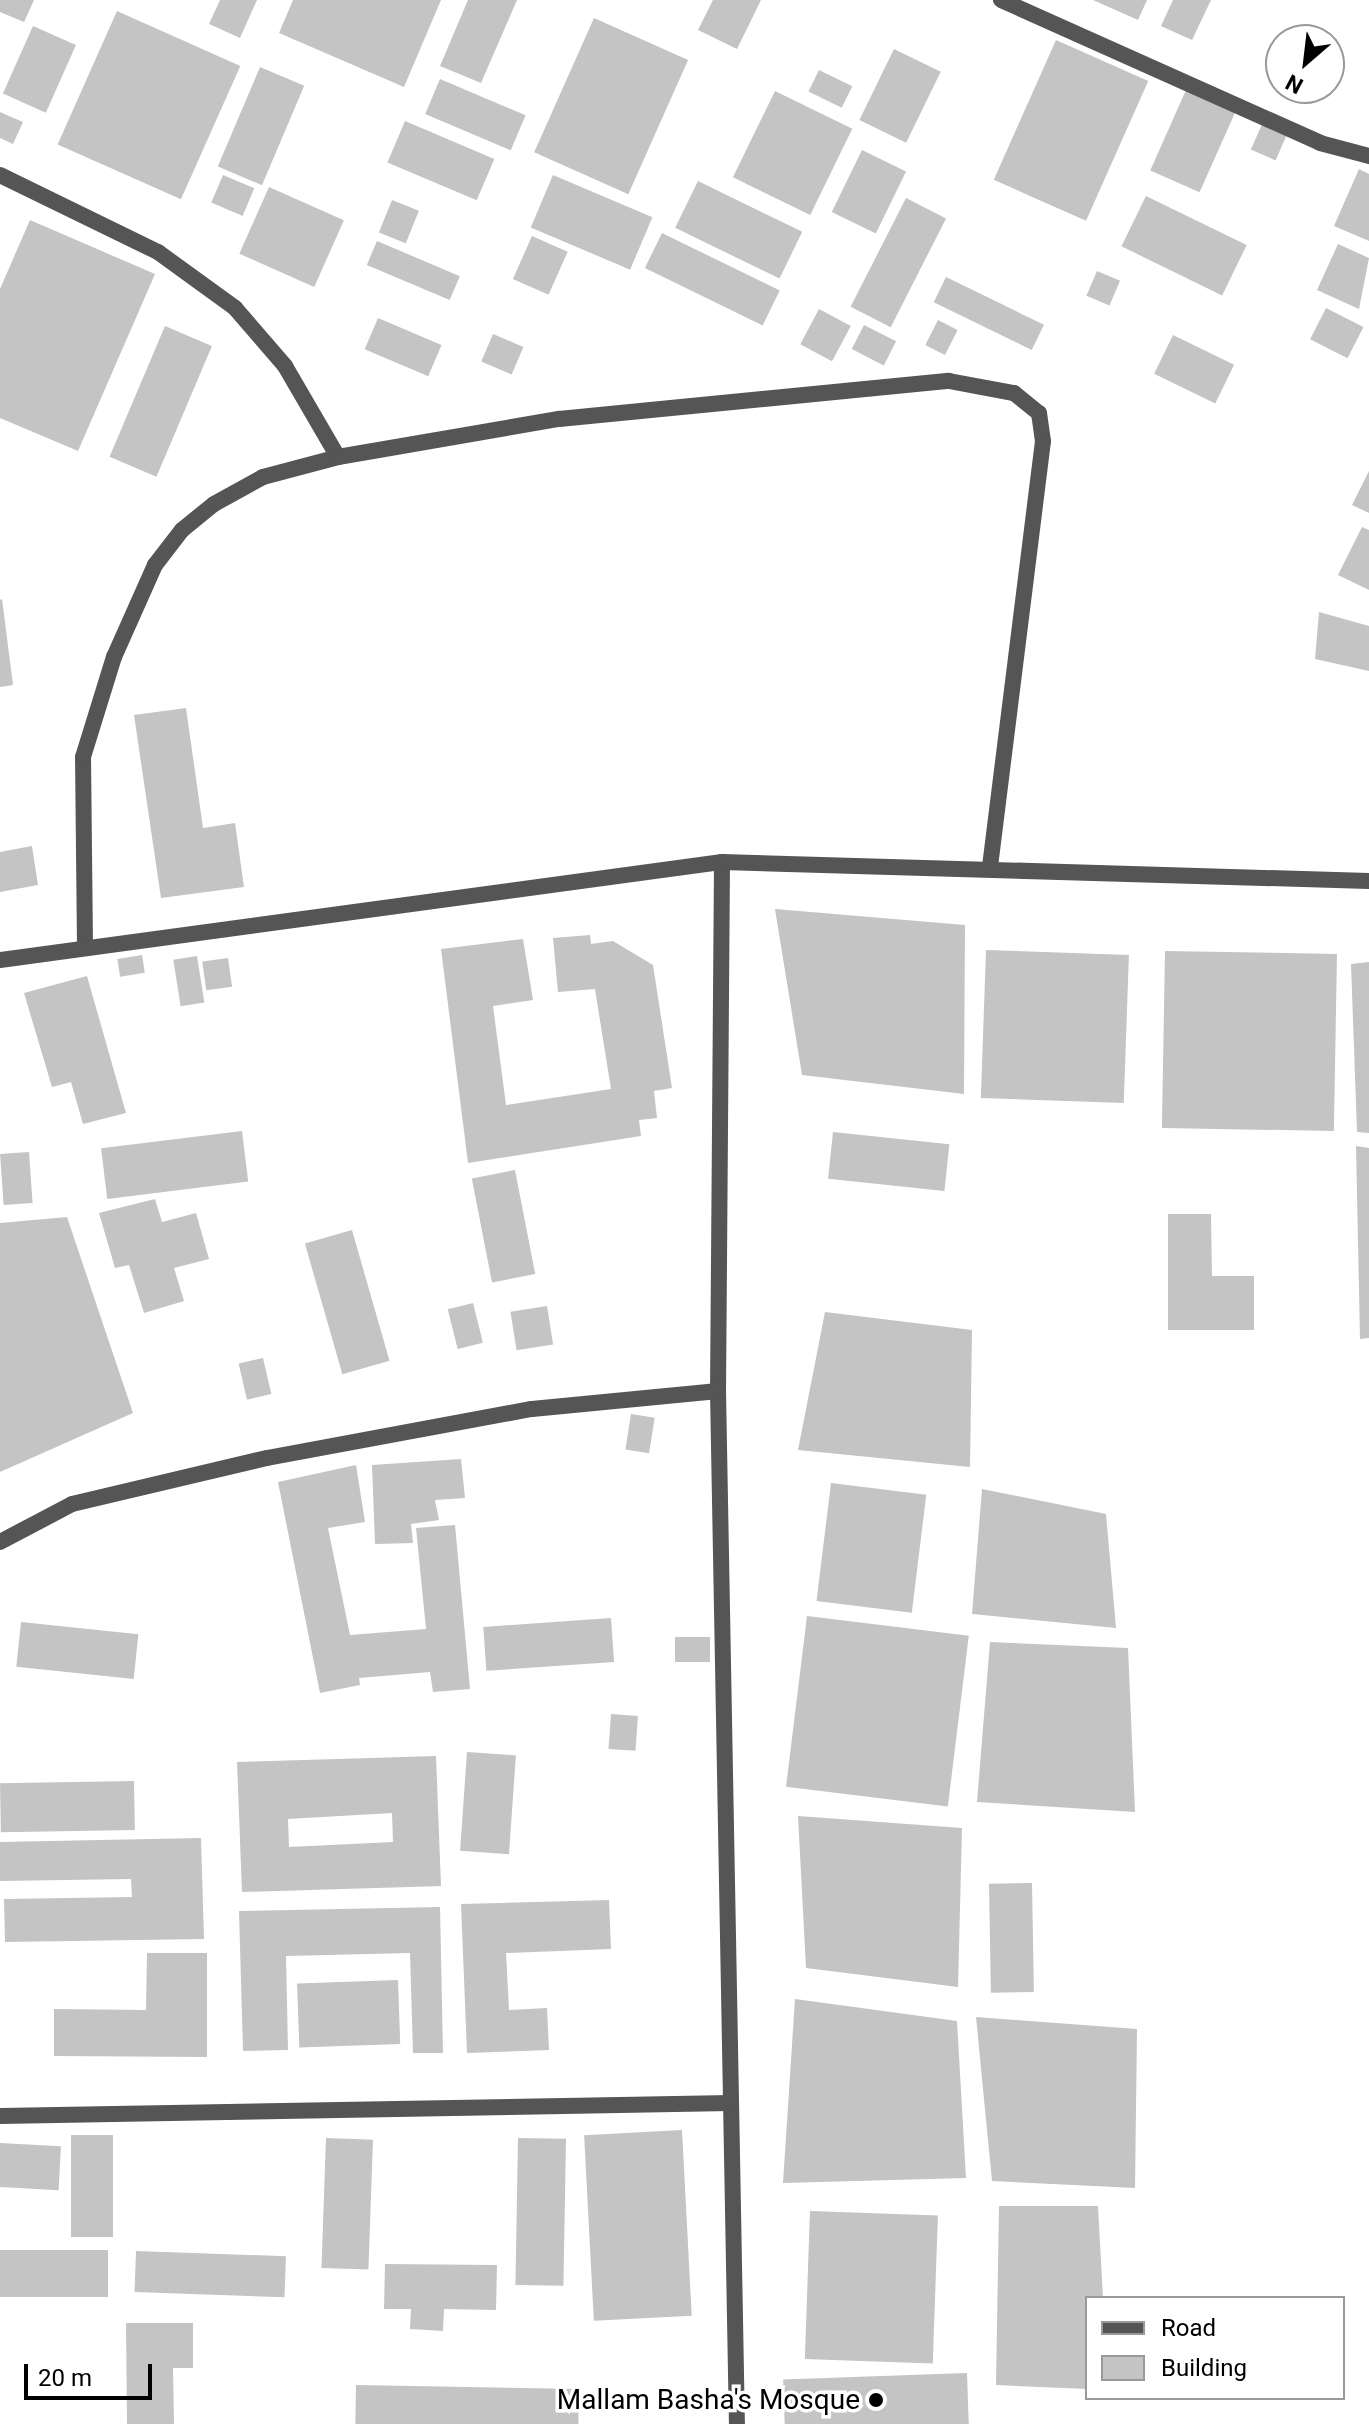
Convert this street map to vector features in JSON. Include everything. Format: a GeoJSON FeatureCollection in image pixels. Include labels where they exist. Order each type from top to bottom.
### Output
{"type":"FeatureCollection","features":[{"type":"Feature","properties":{"kind":"street"},"geometry":{"type":"LineString","coordinates":[[1001,0],[1320,143],[1369,156]]}},
{"type":"Feature","properties":{"kind":"street"},"geometry":{"type":"LineString","coordinates":[[0,175],[158,252],[235,308],[285,366],[338,457]]}},
{"type":"Feature","properties":{"kind":"street"},"geometry":{"type":"LineString","coordinates":[[85,946],[83,757],[114,657],[155,565],[214,504],[263,477],[338,457],[559,419],[934,382],[1014,393],[1039,413],[1043,441],[990,868]]}},
{"type":"Feature","properties":{"kind":"street"},"geometry":{"type":"LineString","coordinates":[[722,862],[718,1391],[737,2424]]}},
{"type":"Feature","properties":{"kind":"street"},"geometry":{"type":"LineString","coordinates":[[0,960],[85,946],[722,862],[1369,881]]}},
{"type":"Feature","properties":{"kind":"street"},"geometry":{"type":"LineString","coordinates":[[0,1542],[72,1504],[267,1458],[532,1409],[718,1391]]}},
{"type":"Feature","properties":{"kind":"street"},"geometry":{"type":"LineString","coordinates":[[0,2116],[731,2103]]}},
{"type":"Feature","properties":{"kind":"building"},"geometry":{"type":"Polygon","coordinates":[[[0,0],[34,0],[24,22],[0,12],[0,0]]]}},
{"type":"Feature","properties":{"kind":"building"},"geometry":{"type":"Polygon","coordinates":[[[220,0],[257,0],[240,38],[209,24],[220,0]]]}},
{"type":"Feature","properties":{"kind":"building"},"geometry":{"type":"Polygon","coordinates":[[[293,0],[441,0],[404,87],[279,33],[293,0]]]}},
{"type":"Feature","properties":{"kind":"building"},"geometry":{"type":"Polygon","coordinates":[[[468,0],[517,0],[481,83],[440,66],[468,0]]]}},
{"type":"Feature","properties":{"kind":"building"},"geometry":{"type":"Polygon","coordinates":[[[713,0],[761,0],[737,49],[698,30],[713,0]]]}},
{"type":"Feature","properties":{"kind":"building"},"geometry":{"type":"Polygon","coordinates":[[[1093,0],[1147,0],[1138,20],[1093,0]]]}},
{"type":"Feature","properties":{"kind":"building"},"geometry":{"type":"Polygon","coordinates":[[[1173,0],[1211,0],[1192,40],[1161,26],[1173,0]]]}},
{"type":"Feature","properties":{"kind":"building"},"geometry":{"type":"Polygon","coordinates":[[[117,11],[240,66],[181,199],[58,144],[117,11]]]}},
{"type":"Feature","properties":{"kind":"building"},"geometry":{"type":"Polygon","coordinates":[[[594,18],[688,60],[628,194],[534,152],[594,18]]]}},
{"type":"Feature","properties":{"kind":"building"},"geometry":{"type":"Polygon","coordinates":[[[33,26],[76,45],[46,113],[3,94],[33,26]]]}},
{"type":"Feature","properties":{"kind":"building"},"geometry":{"type":"Polygon","coordinates":[[[1056,40],[1148,81],[1086,221],[994,180],[1056,40]]]}},
{"type":"Feature","properties":{"kind":"building"},"geometry":{"type":"Polygon","coordinates":[[[894,49],[941,72],[906,143],[859,120],[894,49]]]}},
{"type":"Feature","properties":{"kind":"building"},"geometry":{"type":"Polygon","coordinates":[[[260,67],[304,86],[262,185],[218,166],[260,67]]]}},
{"type":"Feature","properties":{"kind":"building"},"geometry":{"type":"Polygon","coordinates":[[[819,70],[852,86],[842,108],[808,92],[819,70]]]}},
{"type":"Feature","properties":{"kind":"building"},"geometry":{"type":"Polygon","coordinates":[[[440,79],[526,115],[511,150],[425,114],[440,79]]]}},
{"type":"Feature","properties":{"kind":"building"},"geometry":{"type":"Polygon","coordinates":[[[1186,90],[1235,112],[1200,192],[1150,170],[1186,90]]]}},
{"type":"Feature","properties":{"kind":"building"},"geometry":{"type":"Polygon","coordinates":[[[775,91],[852,129],[810,215],[733,177],[775,91]]]}},
{"type":"Feature","properties":{"kind":"building"},"geometry":{"type":"Polygon","coordinates":[[[0,112],[23,122],[13,144],[0,138],[0,112]]]}},
{"type":"Feature","properties":{"kind":"building"},"geometry":{"type":"Polygon","coordinates":[[[405,121],[494,159],[477,200],[387,162],[405,121]]]}},
{"type":"Feature","properties":{"kind":"building"},"geometry":{"type":"Polygon","coordinates":[[[1263,122],[1288,133],[1275,160],[1251,149],[1263,122]]]}},
{"type":"Feature","properties":{"kind":"building"},"geometry":{"type":"Polygon","coordinates":[[[862,150],[906,171],[876,233],[832,212],[862,150]]]}},
{"type":"Feature","properties":{"kind":"building"},"geometry":{"type":"Polygon","coordinates":[[[1359,169],[1369,174],[1369,241],[1334,226],[1359,169]]]}},
{"type":"Feature","properties":{"kind":"building"},"geometry":{"type":"Polygon","coordinates":[[[223,175],[254,188],[243,216],[211,203],[223,175]]]}},
{"type":"Feature","properties":{"kind":"building"},"geometry":{"type":"Polygon","coordinates":[[[553,175],[652,217],[630,270],[531,227],[553,175]]]}},
{"type":"Feature","properties":{"kind":"building"},"geometry":{"type":"Polygon","coordinates":[[[698,181],[802,232],[779,279],[675,228],[698,181]]]}},
{"type":"Feature","properties":{"kind":"building"},"geometry":{"type":"Polygon","coordinates":[[[269,187],[344,220],[314,287],[239,254],[269,187]]]}},
{"type":"Feature","properties":{"kind":"building"},"geometry":{"type":"Polygon","coordinates":[[[1146,196],[1247,245],[1222,295],[1121,246],[1146,196]]]}},
{"type":"Feature","properties":{"kind":"building"},"geometry":{"type":"Polygon","coordinates":[[[906,198],[946,218],[891,327],[851,307],[906,198]]]}},
{"type":"Feature","properties":{"kind":"building"},"geometry":{"type":"Polygon","coordinates":[[[392,200],[419,211],[406,243],[379,232],[392,200]]]}},
{"type":"Feature","properties":{"kind":"building"},"geometry":{"type":"Polygon","coordinates":[[[30,220],[155,274],[78,451],[0,418],[0,289],[30,220]]]}},
{"type":"Feature","properties":{"kind":"building"},"geometry":{"type":"Polygon","coordinates":[[[662,233],[780,290],[763,325],[645,268],[662,233]]]}},
{"type":"Feature","properties":{"kind":"building"},"geometry":{"type":"Polygon","coordinates":[[[532,236],[568,252],[549,295],[513,279],[532,236]]]}},
{"type":"Feature","properties":{"kind":"building"},"geometry":{"type":"Polygon","coordinates":[[[377,241],[460,276],[450,300],[367,265],[377,241]]]}},
{"type":"Feature","properties":{"kind":"building"},"geometry":{"type":"Polygon","coordinates":[[[1338,244],[1369,258],[1359,309],[1317,290],[1338,244]]]}},
{"type":"Feature","properties":{"kind":"building"},"geometry":{"type":"Polygon","coordinates":[[[1097,271],[1120,281],[1109,306],[1086,296],[1097,271]]]}},
{"type":"Feature","properties":{"kind":"building"},"geometry":{"type":"Polygon","coordinates":[[[946,277],[1044,325],[1032,350],[934,302],[946,277]]]}},
{"type":"Feature","properties":{"kind":"building"},"geometry":{"type":"Polygon","coordinates":[[[1326,308],[1363,327],[1348,358],[1310,339],[1326,308]]]}},
{"type":"Feature","properties":{"kind":"building"},"geometry":{"type":"Polygon","coordinates":[[[819,309],[851,326],[832,361],[800,344],[819,309]]]}},
{"type":"Feature","properties":{"kind":"building"},"geometry":{"type":"Polygon","coordinates":[[[378,318],[442,345],[428,376],[365,349],[378,318]]]}},
{"type":"Feature","properties":{"kind":"building"},"geometry":{"type":"Polygon","coordinates":[[[938,320],[958,330],[945,355],[925,345],[938,320]]]}},
{"type":"Feature","properties":{"kind":"building"},"geometry":{"type":"Polygon","coordinates":[[[864,325],[896,341],[884,365],[852,349],[864,325]]]}},
{"type":"Feature","properties":{"kind":"building"},"geometry":{"type":"Polygon","coordinates":[[[165,326],[212,346],[156,477],[110,457],[165,326]]]}},
{"type":"Feature","properties":{"kind":"building"},"geometry":{"type":"Polygon","coordinates":[[[493,334],[523,347],[512,375],[481,362],[493,334]]]}},
{"type":"Feature","properties":{"kind":"building"},"geometry":{"type":"Polygon","coordinates":[[[1173,335],[1234,365],[1215,403],[1154,374],[1173,335]]]}},
{"type":"Feature","properties":{"kind":"building"},"geometry":{"type":"Polygon","coordinates":[[[1369,471],[1369,513],[1352,505],[1369,471]]]}},
{"type":"Feature","properties":{"kind":"building"},"geometry":{"type":"Polygon","coordinates":[[[1362,527],[1369,530],[1369,590],[1338,575],[1362,527]]]}},
{"type":"Feature","properties":{"kind":"building"},"geometry":{"type":"Polygon","coordinates":[[[0,600],[13,685],[0,687],[0,600]]]}},
{"type":"Feature","properties":{"kind":"building"},"geometry":{"type":"Polygon","coordinates":[[[1319,612],[1369,626],[1369,671],[1315,659],[1319,612]]]}},
{"type":"Feature","properties":{"kind":"building"},"geometry":{"type":"Polygon","coordinates":[[[186,708],[203,828],[235,823],[244,887],[161,898],[134,715],[186,708]]]}},
{"type":"Feature","properties":{"kind":"building"},"geometry":{"type":"Polygon","coordinates":[[[32,846],[38,885],[0,892],[0,852],[32,846]]]}},
{"type":"Feature","properties":{"kind":"building"},"geometry":{"type":"Polygon","coordinates":[[[775,909],[965,925],[964,1094],[802,1075],[775,909]]]}},
{"type":"Feature","properties":{"kind":"building"},"geometry":{"type":"Polygon","coordinates":[[[590,935],[591,944],[613,941],[653,965],[672,1088],[654,1091],[657,1118],[639,1120],[641,1136],[468,1163],[441,949],[523,939],[533,1000],[493,1006],[506,1105],[611,1089],[595,989],[558,992],[553,938],[590,935]]]}},
{"type":"Feature","properties":{"kind":"building"},"geometry":{"type":"Polygon","coordinates":[[[986,950],[1129,955],[1124,1103],[981,1098],[986,950]]]}},
{"type":"Feature","properties":{"kind":"building"},"geometry":{"type":"Polygon","coordinates":[[[1165,951],[1337,954],[1334,1131],[1162,1128],[1165,951]]]}},
{"type":"Feature","properties":{"kind":"building"},"geometry":{"type":"Polygon","coordinates":[[[142,955],[145,973],[120,977],[117,959],[142,955]]]}},
{"type":"Feature","properties":{"kind":"building"},"geometry":{"type":"Polygon","coordinates":[[[197,956],[204,1002],[181,1006],[173,960],[197,956]]]}},
{"type":"Feature","properties":{"kind":"building"},"geometry":{"type":"Polygon","coordinates":[[[228,958],[232,987],[206,990],[202,962],[228,958]]]}},
{"type":"Feature","properties":{"kind":"building"},"geometry":{"type":"Polygon","coordinates":[[[1369,962],[1369,1133],[1357,1132],[1351,964],[1369,962]]]}},
{"type":"Feature","properties":{"kind":"building"},"geometry":{"type":"Polygon","coordinates":[[[87,976],[126,1113],[83,1124],[71,1082],[52,1087],[24,993],[87,976]]]}},
{"type":"Feature","properties":{"kind":"building"},"geometry":{"type":"Polygon","coordinates":[[[242,1131],[248,1182],[107,1199],[101,1148],[242,1131]]]}},
{"type":"Feature","properties":{"kind":"building"},"geometry":{"type":"Polygon","coordinates":[[[833,1132],[949,1144],[944,1191],[828,1179],[833,1132]]]}},
{"type":"Feature","properties":{"kind":"building"},"geometry":{"type":"Polygon","coordinates":[[[1356,1146],[1369,1148],[1369,1338],[1360,1339],[1356,1146]]]}},
{"type":"Feature","properties":{"kind":"building"},"geometry":{"type":"Polygon","coordinates":[[[29,1152],[33,1203],[4,1205],[0,1154],[29,1152]]]}},
{"type":"Feature","properties":{"kind":"building"},"geometry":{"type":"Polygon","coordinates":[[[515,1170],[535,1274],[492,1282],[472,1178],[515,1170]]]}},
{"type":"Feature","properties":{"kind":"building"},"geometry":{"type":"Polygon","coordinates":[[[155,1199],[162,1222],[196,1213],[209,1259],[174,1268],[184,1301],[144,1313],[129,1265],[115,1268],[99,1213],[155,1199]]]}},
{"type":"Feature","properties":{"kind":"building"},"geometry":{"type":"Polygon","coordinates":[[[1168,1214],[1211,1214],[1212,1276],[1254,1276],[1254,1330],[1168,1330],[1168,1214]]]}},
{"type":"Feature","properties":{"kind":"building"},"geometry":{"type":"Polygon","coordinates":[[[67,1217],[133,1413],[0,1472],[0,1223],[67,1217]]]}},
{"type":"Feature","properties":{"kind":"building"},"geometry":{"type":"Polygon","coordinates":[[[352,1230],[389,1361],[342,1374],[305,1244],[352,1230]]]}},
{"type":"Feature","properties":{"kind":"building"},"geometry":{"type":"Polygon","coordinates":[[[473,1303],[483,1343],[458,1349],[448,1309],[473,1303]]]}},
{"type":"Feature","properties":{"kind":"building"},"geometry":{"type":"Polygon","coordinates":[[[547,1306],[553,1345],[517,1350],[510,1312],[547,1306]]]}},
{"type":"Feature","properties":{"kind":"building"},"geometry":{"type":"Polygon","coordinates":[[[825,1312],[972,1330],[970,1467],[798,1450],[825,1312]]]}},
{"type":"Feature","properties":{"kind":"building"},"geometry":{"type":"Polygon","coordinates":[[[263,1358],[271,1394],[247,1400],[239,1364],[263,1358]]]}},
{"type":"Feature","properties":{"kind":"building"},"geometry":{"type":"Polygon","coordinates":[[[631,1414],[655,1418],[649,1453],[625,1450],[631,1414]]]}},
{"type":"Feature","properties":{"kind":"building"},"geometry":{"type":"Polygon","coordinates":[[[461,1459],[465,1498],[435,1500],[439,1520],[411,1524],[413,1543],[375,1544],[372,1465],[461,1459]]]}},
{"type":"Feature","properties":{"kind":"building"},"geometry":{"type":"Polygon","coordinates":[[[356,1465],[365,1522],[328,1528],[350,1635],[426,1629],[416,1528],[455,1525],[470,1689],[433,1692],[430,1672],[359,1678],[360,1685],[320,1693],[278,1482],[356,1465]]]}},
{"type":"Feature","properties":{"kind":"building"},"geometry":{"type":"Polygon","coordinates":[[[831,1483],[926,1495],[912,1613],[816,1601],[831,1483]]]}},
{"type":"Feature","properties":{"kind":"building"},"geometry":{"type":"Polygon","coordinates":[[[982,1489],[1106,1514],[1116,1628],[972,1614],[982,1489]]]}},
{"type":"Feature","properties":{"kind":"building"},"geometry":{"type":"Polygon","coordinates":[[[807,1616],[969,1636],[948,1807],[786,1787],[807,1616]]]}},
{"type":"Feature","properties":{"kind":"building"},"geometry":{"type":"Polygon","coordinates":[[[611,1618],[614,1662],[486,1671],[483,1627],[611,1618]]]}},
{"type":"Feature","properties":{"kind":"building"},"geometry":{"type":"Polygon","coordinates":[[[21,1622],[138,1634],[134,1679],[16,1667],[21,1622]]]}},
{"type":"Feature","properties":{"kind":"building"},"geometry":{"type":"Polygon","coordinates":[[[675,1637],[710,1637],[710,1662],[675,1662],[675,1637]]]}},
{"type":"Feature","properties":{"kind":"building"},"geometry":{"type":"Polygon","coordinates":[[[990,1642],[1128,1648],[1135,1812],[977,1802],[990,1642]]]}},
{"type":"Feature","properties":{"kind":"building"},"geometry":{"type":"Polygon","coordinates":[[[611,1714],[638,1716],[635,1751],[609,1749],[611,1714]]]}},
{"type":"Feature","properties":{"kind":"building"},"geometry":{"type":"Polygon","coordinates":[[[467,1752],[516,1755],[509,1854],[460,1851],[467,1752]]]}},
{"type":"Feature","properties":{"kind":"building"},"geometry":{"type":"Polygon","coordinates":[[[436,1756],[441,1886],[242,1892],[237,1762],[436,1756]],[[392,1813],[288,1819],[289,1847],[393,1842],[392,1813]]]}},
{"type":"Feature","properties":{"kind":"building"},"geometry":{"type":"Polygon","coordinates":[[[134,1781],[135,1830],[1,1832],[0,1783],[134,1781]]]}},
{"type":"Feature","properties":{"kind":"building"},"geometry":{"type":"Polygon","coordinates":[[[798,1816],[962,1828],[958,1987],[806,1968],[798,1816]]]}},
{"type":"Feature","properties":{"kind":"building"},"geometry":{"type":"Polygon","coordinates":[[[201,1838],[204,1939],[5,1942],[4,1899],[132,1897],[131,1879],[0,1881],[0,1842],[201,1838]]]}},
{"type":"Feature","properties":{"kind":"building"},"geometry":{"type":"Polygon","coordinates":[[[1032,1883],[1034,1992],[991,1993],[989,1884],[1032,1883]]]}},
{"type":"Feature","properties":{"kind":"building"},"geometry":{"type":"Polygon","coordinates":[[[609,1900],[611,1949],[506,1953],[509,2010],[547,2008],[549,2050],[467,2053],[461,1904],[609,1900]]]}},
{"type":"Feature","properties":{"kind":"building"},"geometry":{"type":"Polygon","coordinates":[[[440,1907],[443,2053],[413,2053],[410,1953],[286,1956],[288,2050],[243,2051],[239,1911],[440,1907]]]}},
{"type":"Feature","properties":{"kind":"building"},"geometry":{"type":"Polygon","coordinates":[[[147,1953],[207,1953],[207,2057],[54,2056],[54,2009],[146,2010],[147,1953]]]}},
{"type":"Feature","properties":{"kind":"building"},"geometry":{"type":"Polygon","coordinates":[[[398,1980],[400,2044],[299,2047],[297,1984],[398,1980]]]}},
{"type":"Feature","properties":{"kind":"building"},"geometry":{"type":"Polygon","coordinates":[[[795,1999],[957,2021],[966,2178],[783,2183],[795,1999]]]}},
{"type":"Feature","properties":{"kind":"building"},"geometry":{"type":"Polygon","coordinates":[[[976,2017],[1137,2029],[1135,2188],[992,2181],[976,2017]]]}},
{"type":"Feature","properties":{"kind":"building"},"geometry":{"type":"Polygon","coordinates":[[[682,2130],[692,2316],[594,2321],[584,2135],[682,2130]]]}},
{"type":"Feature","properties":{"kind":"building"},"geometry":{"type":"Polygon","coordinates":[[[71,2135],[113,2135],[113,2237],[71,2237],[71,2135]]]}},
{"type":"Feature","properties":{"kind":"building"},"geometry":{"type":"Polygon","coordinates":[[[326,2138],[373,2140],[368,2270],[321,2268],[326,2138]]]}},
{"type":"Feature","properties":{"kind":"building"},"geometry":{"type":"Polygon","coordinates":[[[518,2138],[566,2139],[563,2286],[515,2285],[518,2138]]]}},
{"type":"Feature","properties":{"kind":"building"},"geometry":{"type":"Polygon","coordinates":[[[0,2143],[61,2146],[59,2190],[0,2187],[0,2143]]]}},
{"type":"Feature","properties":{"kind":"building"},"geometry":{"type":"Polygon","coordinates":[[[999,2206],[1098,2206],[1103,2296],[1085,2296],[1085,2389],[996,2385],[999,2206]]]}},
{"type":"Feature","properties":{"kind":"building"},"geometry":{"type":"Polygon","coordinates":[[[810,2211],[938,2215],[933,2363],[805,2359],[810,2211]]]}},
{"type":"Feature","properties":{"kind":"building"},"geometry":{"type":"Polygon","coordinates":[[[0,2250],[108,2250],[108,2297],[0,2297],[0,2250]]]}},
{"type":"Feature","properties":{"kind":"building"},"geometry":{"type":"Polygon","coordinates":[[[136,2251],[286,2256],[284,2297],[135,2292],[136,2251]]]}},
{"type":"Feature","properties":{"kind":"building"},"geometry":{"type":"Polygon","coordinates":[[[385,2264],[497,2265],[496,2310],[444,2309],[443,2331],[410,2329],[411,2309],[384,2309],[385,2264]]]}},
{"type":"Feature","properties":{"kind":"building"},"geometry":{"type":"Polygon","coordinates":[[[126,2323],[193,2323],[193,2368],[173,2368],[174,2424],[127,2424],[126,2323]]]}},
{"type":"Feature","properties":{"kind":"building","name":"Mallam Basha's Mosque"},"geometry":{"type":"Polygon","coordinates":[[[967,2373],[969,2424],[785,2424],[783,2379],[967,2373]]]}},
{"type":"Feature","properties":{"kind":"building"},"geometry":{"type":"Polygon","coordinates":[[[356,2385],[579,2389],[578,2424],[355,2424],[356,2385]]]}},
{"type":"Feature","properties":{"kind":"place","name":"Mallam Basha's Mosque"},"geometry":{"type":"Point","coordinates":[876,2400]}}]}
